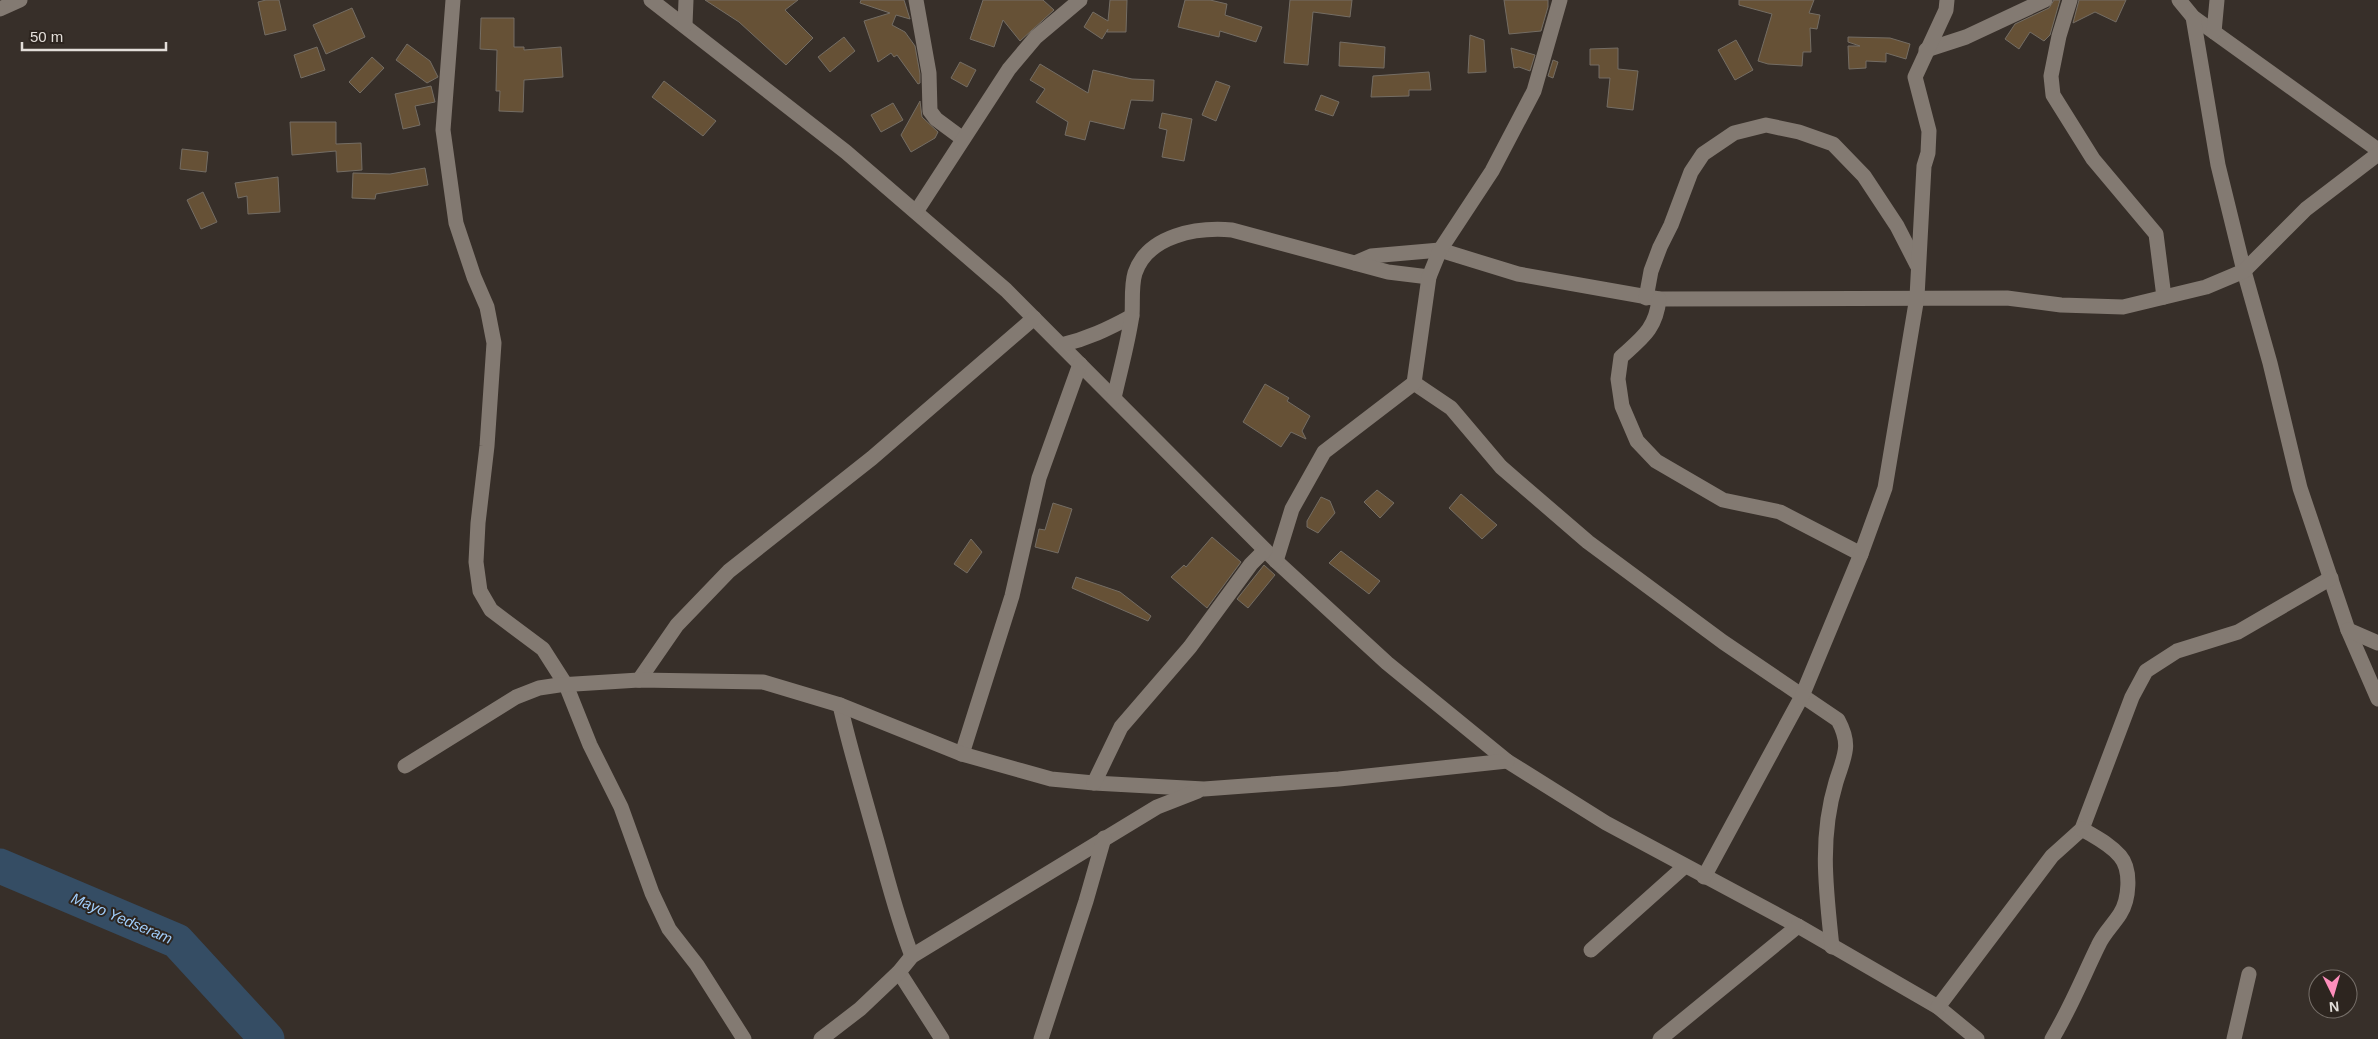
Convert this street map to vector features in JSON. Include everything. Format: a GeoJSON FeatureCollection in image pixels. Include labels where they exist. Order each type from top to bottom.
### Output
{"type":"FeatureCollection","features":[{"type":"Feature","properties":{"kind":"street"},"geometry":{"type":"LineString","coordinates":[[0,9],[20,0]]}},
{"type":"Feature","properties":{"kind":"street"},"geometry":{"type":"LineString","coordinates":[[453,0],[443,130],[456,223],[474,278],[486,307],[494,343],[487,446],[478,523],[476,562],[480,591],[491,610],[543,649],[566,685],[590,745],[621,807],[652,892],[670,929],[697,965],[744,1039]]}},
{"type":"Feature","properties":{"kind":"street"},"geometry":{"type":"LineString","coordinates":[[651,0],[846,152],[1006,290],[1276,561],[1387,663],[1507,761],[1606,823],[1798,926],[1938,1007],[1977,1039]]}},
{"type":"Feature","properties":{"kind":"street"},"geometry":{"type":"LineString","coordinates":[[685,25],[686,0]]}},
{"type":"Feature","properties":{"kind":"street"},"geometry":{"type":"LineString","coordinates":[[916,0],[929,73],[930,111],[936,119],[963,139]]}},
{"type":"Feature","properties":{"kind":"street"},"geometry":{"type":"LineString","coordinates":[[916,212],[1009,69],[1036,37],[1080,0]]}},
{"type":"Feature","properties":{"kind":"street"},"geometry":{"type":"LineString","coordinates":[[1276,561],[1292,509],[1324,452],[1414,383],[1429,278],[1440,250],[1492,171],[1534,91],[1560,0]]}},
{"type":"Feature","properties":{"kind":"street"},"geometry":{"type":"LineString","coordinates":[[1704,877],[1802,696],[1861,554],[1885,488],[1917,297],[1924,166],[1928,154],[1929,131],[1915,76],[1946,10],[1947,0]]}},
{"type":"Feature","properties":{"kind":"street"},"geometry":{"type":"LineString","coordinates":[[1926,50],[1966,37],[2045,0]]}},
{"type":"Feature","properties":{"kind":"street"},"geometry":{"type":"LineString","coordinates":[[2070,0],[2059,36],[2051,76],[2053,95],[2094,159],[2156,234],[2164,297]]}},
{"type":"Feature","properties":{"kind":"street"},"geometry":{"type":"LineString","coordinates":[[2180,0],[2193,16],[2214,32],[2378,150]]}},
{"type":"Feature","properties":{"kind":"street"},"geometry":{"type":"LineString","coordinates":[[2214,32],[2217,0]]}},
{"type":"Feature","properties":{"kind":"street"},"geometry":{"type":"LineString","coordinates":[[2193,16],[2218,165],[2244,271],[2270,363],[2300,488],[2348,630],[2378,699]]}},
{"type":"Feature","properties":{"kind":"street"},"geometry":{"type":"LineString","coordinates":[[1861,554],[1780,512],[1723,500],[1656,461],[1637,441],[1622,406],[1618,380],[1621,357],[1650,331],[1658,315],[1653,299],[1657,255],[1671,225],[1690,172],[1704,154],[1734,133],[1766,125],[1799,132],[1833,144],[1864,176],[1897,226],[1918,266]]}},
{"type":"Feature","properties":{"kind":"street"},"geometry":{"type":"LineString","coordinates":[[1355,263],[1371,256],[1440,250],[1518,274],[1653,299],[2007,298],[2061,305],[2122,307],[2206,287],[2244,271],[2306,209],[2378,154]]}},
{"type":"Feature","properties":{"kind":"street"},"geometry":{"type":"LineString","coordinates":[[1114,398],[1132,316],[1135,274],[1144,254],[1185,232],[1212,228],[1232,230],[1388,272],[1429,278]]}},
{"type":"Feature","properties":{"kind":"street"},"geometry":{"type":"LineString","coordinates":[[1061,345],[1081,341],[1105,331],[1132,316]]}},
{"type":"Feature","properties":{"kind":"street"},"geometry":{"type":"LineString","coordinates":[[639,680],[677,625],[729,571],[872,458],[1034,318]]}},
{"type":"Feature","properties":{"kind":"street"},"geometry":{"type":"LineString","coordinates":[[962,754],[1012,596],[1039,478],[1080,364]]}},
{"type":"Feature","properties":{"kind":"street"},"geometry":{"type":"LineString","coordinates":[[1414,383],[1451,408],[1500,467],[1588,542],[1722,642],[1838,720],[1846,734],[1845,756],[1830,807],[1824,862],[1832,947]]}},
{"type":"Feature","properties":{"kind":"street"},"geometry":{"type":"LineString","coordinates":[[1094,783],[1121,727],[1183,654],[1251,564],[1265,550]]}},
{"type":"Feature","properties":{"kind":"street"},"geometry":{"type":"LineString","coordinates":[[1938,1007],[2052,856],[2082,829],[2132,698],[2146,671],[2177,651],[2238,632],[2330,578]]}},
{"type":"Feature","properties":{"kind":"street"},"geometry":{"type":"LineString","coordinates":[[2348,630],[2378,642]]}},
{"type":"Feature","properties":{"kind":"street"},"geometry":{"type":"LineString","coordinates":[[405,766],[516,697],[539,688],[639,680],[763,682],[840,705],[962,754],[1050,779],[1204,789],[1339,779],[1507,761]]}},
{"type":"Feature","properties":{"kind":"street"},"geometry":{"type":"LineString","coordinates":[[840,705],[856,776],[872,824],[897,917],[912,956]]}},
{"type":"Feature","properties":{"kind":"street"},"geometry":{"type":"LineString","coordinates":[[821,1039],[860,1008],[899,972],[912,956],[1156,807],[1204,789]]}},
{"type":"Feature","properties":{"kind":"street"},"geometry":{"type":"LineString","coordinates":[[2052,1039],[2082,985],[2099,944],[2121,912],[2127,892],[2128,878],[2121,857],[2108,844],[2082,829]]}},
{"type":"Feature","properties":{"kind":"street"},"geometry":{"type":"LineString","coordinates":[[1041,1039],[1086,902],[1104,838]]}},
{"type":"Feature","properties":{"kind":"street"},"geometry":{"type":"LineString","coordinates":[[1591,950],[1685,866]]}},
{"type":"Feature","properties":{"kind":"street"},"geometry":{"type":"LineString","coordinates":[[1660,1039],[1798,926]]}},
{"type":"Feature","properties":{"kind":"street"},"geometry":{"type":"LineString","coordinates":[[899,972],[942,1039]]}},
{"type":"Feature","properties":{"kind":"street"},"geometry":{"type":"LineString","coordinates":[[2234,1039],[2249,974]]}},
{"type":"Feature","properties":{"kind":"building"},"geometry":{"type":"Polygon","coordinates":[[[279,0],[286,30],[265,35],[258,2],[279,0]]]}},
{"type":"Feature","properties":{"kind":"building"},"geometry":{"type":"Polygon","coordinates":[[[705,0],[798,0],[785,10],[813,38],[786,65],[739,22],[705,0]]]}},
{"type":"Feature","properties":{"kind":"building"},"geometry":{"type":"Polygon","coordinates":[[[861,0],[904,0],[910,19],[896,15],[892,25],[905,32],[915,46],[920,83],[918,84],[897,55],[894,57],[891,53],[878,62],[864,21],[890,13],[860,3],[861,0]]]}},
{"type":"Feature","properties":{"kind":"building"},"geometry":{"type":"Polygon","coordinates":[[[983,0],[1043,0],[1054,10],[1020,41],[1003,20],[994,47],[970,39],[983,0]]]}},
{"type":"Feature","properties":{"kind":"building"},"geometry":{"type":"Polygon","coordinates":[[[1110,0],[1127,0],[1126,32],[1107,32],[1108,29],[1102,39],[1084,27],[1093,12],[1108,21],[1110,0]]]}},
{"type":"Feature","properties":{"kind":"building"},"geometry":{"type":"Polygon","coordinates":[[[1185,0],[1210,0],[1227,4],[1225,15],[1262,27],[1256,42],[1220,31],[1219,37],[1178,27],[1185,0]]]}},
{"type":"Feature","properties":{"kind":"building"},"geometry":{"type":"Polygon","coordinates":[[[1290,0],[1352,0],[1350,17],[1313,12],[1308,65],[1284,63],[1290,0]]]}},
{"type":"Feature","properties":{"kind":"building"},"geometry":{"type":"Polygon","coordinates":[[[1504,0],[1548,0],[1548,7],[1541,31],[1509,34],[1504,0]]]}},
{"type":"Feature","properties":{"kind":"building"},"geometry":{"type":"Polygon","coordinates":[[[1739,0],[1814,0],[1809,13],[1820,15],[1817,29],[1810,28],[1811,52],[1803,52],[1802,66],[1768,64],[1758,61],[1772,14],[1739,5],[1739,0]]]}},
{"type":"Feature","properties":{"kind":"building"},"geometry":{"type":"Polygon","coordinates":[[[2054,0],[2060,0],[2050,35],[2044,41],[2030,32],[2019,49],[2005,39],[2015,24],[2049,8],[2054,0]]]}},
{"type":"Feature","properties":{"kind":"building"},"geometry":{"type":"Polygon","coordinates":[[[2079,0],[2126,0],[2116,22],[2095,12],[2073,23],[2079,0]]]}},
{"type":"Feature","properties":{"kind":"building"},"geometry":{"type":"Polygon","coordinates":[[[352,8],[365,37],[326,54],[313,25],[352,8]]]}},
{"type":"Feature","properties":{"kind":"building"},"geometry":{"type":"Polygon","coordinates":[[[481,18],[514,18],[514,47],[524,47],[524,50],[561,47],[563,77],[524,80],[523,112],[499,111],[500,91],[496,91],[497,50],[480,49],[481,18]]]}},
{"type":"Feature","properties":{"kind":"building"},"geometry":{"type":"Polygon","coordinates":[[[1470,35],[1484,40],[1486,72],[1468,73],[1470,35]]]}},
{"type":"Feature","properties":{"kind":"building"},"geometry":{"type":"Polygon","coordinates":[[[844,37],[855,51],[830,72],[818,57],[844,37]]]}},
{"type":"Feature","properties":{"kind":"building"},"geometry":{"type":"Polygon","coordinates":[[[1848,37],[1890,38],[1910,44],[1906,59],[1886,53],[1886,62],[1866,61],[1866,68],[1849,69],[1848,46],[1860,46],[1848,42],[1848,37]]]}},
{"type":"Feature","properties":{"kind":"building"},"geometry":{"type":"Polygon","coordinates":[[[1736,40],[1753,70],[1735,80],[1718,50],[1736,40]]]}},
{"type":"Feature","properties":{"kind":"building"},"geometry":{"type":"Polygon","coordinates":[[[1340,42],[1385,47],[1384,68],[1339,66],[1340,42]]]}},
{"type":"Feature","properties":{"kind":"building"},"geometry":{"type":"Polygon","coordinates":[[[407,44],[430,61],[438,77],[427,83],[396,60],[407,44]]]}},
{"type":"Feature","properties":{"kind":"building"},"geometry":{"type":"Polygon","coordinates":[[[317,47],[325,70],[301,78],[294,55],[317,47]]]}},
{"type":"Feature","properties":{"kind":"building"},"geometry":{"type":"Polygon","coordinates":[[[1511,48],[1535,55],[1530,71],[1519,67],[1514,68],[1511,48]]]}},
{"type":"Feature","properties":{"kind":"building"},"geometry":{"type":"Polygon","coordinates":[[[1618,48],[1618,69],[1638,71],[1633,110],[1607,107],[1610,78],[1599,78],[1599,65],[1590,65],[1590,49],[1618,48]]]}},
{"type":"Feature","properties":{"kind":"building"},"geometry":{"type":"Polygon","coordinates":[[[372,57],[384,68],[360,93],[349,82],[372,57]]]}},
{"type":"Feature","properties":{"kind":"building"},"geometry":{"type":"Polygon","coordinates":[[[1553,60],[1558,62],[1553,78],[1548,76],[1553,60]]]}},
{"type":"Feature","properties":{"kind":"building"},"geometry":{"type":"Polygon","coordinates":[[[960,62],[976,70],[967,87],[951,78],[960,62]]]}},
{"type":"Feature","properties":{"kind":"building"},"geometry":{"type":"Polygon","coordinates":[[[1040,64],[1088,93],[1093,70],[1132,79],[1154,80],[1153,101],[1131,100],[1124,129],[1090,121],[1085,140],[1065,135],[1068,122],[1036,102],[1045,89],[1030,80],[1040,64]]]}},
{"type":"Feature","properties":{"kind":"building"},"geometry":{"type":"Polygon","coordinates":[[[1429,72],[1431,90],[1409,90],[1409,96],[1371,97],[1373,76],[1429,72]]]}},
{"type":"Feature","properties":{"kind":"building"},"geometry":{"type":"Polygon","coordinates":[[[664,81],[716,121],[703,136],[652,97],[664,81]]]}},
{"type":"Feature","properties":{"kind":"building"},"geometry":{"type":"Polygon","coordinates":[[[1216,81],[1230,86],[1216,121],[1202,115],[1216,81]]]}},
{"type":"Feature","properties":{"kind":"building"},"geometry":{"type":"Polygon","coordinates":[[[431,86],[435,102],[415,106],[420,125],[403,129],[395,94],[431,86]]]}},
{"type":"Feature","properties":{"kind":"building"},"geometry":{"type":"Polygon","coordinates":[[[1321,95],[1339,102],[1333,116],[1315,110],[1321,95]]]}},
{"type":"Feature","properties":{"kind":"building"},"geometry":{"type":"Polygon","coordinates":[[[920,101],[922,117],[938,132],[935,138],[911,152],[901,135],[920,101]]]}},
{"type":"Feature","properties":{"kind":"building"},"geometry":{"type":"Polygon","coordinates":[[[893,103],[903,120],[881,132],[871,115],[893,103]]]}},
{"type":"Feature","properties":{"kind":"building"},"geometry":{"type":"Polygon","coordinates":[[[1162,113],[1192,119],[1184,161],[1162,157],[1167,130],[1159,128],[1162,113]]]}},
{"type":"Feature","properties":{"kind":"building"},"geometry":{"type":"Polygon","coordinates":[[[290,122],[336,122],[336,144],[361,143],[362,170],[337,172],[336,151],[292,155],[290,122]]]}},
{"type":"Feature","properties":{"kind":"building"},"geometry":{"type":"Polygon","coordinates":[[[182,149],[208,152],[206,172],[180,169],[182,149]]]}},
{"type":"Feature","properties":{"kind":"building"},"geometry":{"type":"Polygon","coordinates":[[[425,168],[428,185],[376,194],[375,199],[352,198],[353,173],[390,174],[425,168]]]}},
{"type":"Feature","properties":{"kind":"building"},"geometry":{"type":"Polygon","coordinates":[[[278,177],[280,212],[248,214],[247,196],[238,198],[235,183],[278,177]]]}},
{"type":"Feature","properties":{"kind":"building"},"geometry":{"type":"Polygon","coordinates":[[[203,192],[217,222],[201,229],[187,200],[203,192]]]}},
{"type":"Feature","properties":{"kind":"building"},"geometry":{"type":"Polygon","coordinates":[[[1265,384],[1289,398],[1287,401],[1310,416],[1302,431],[1306,439],[1291,432],[1281,447],[1243,422],[1265,384]]]}},
{"type":"Feature","properties":{"kind":"building"},"geometry":{"type":"Polygon","coordinates":[[[1377,490],[1394,503],[1380,518],[1364,502],[1377,490]]]}},
{"type":"Feature","properties":{"kind":"building"},"geometry":{"type":"Polygon","coordinates":[[[1461,494],[1497,525],[1482,539],[1449,508],[1461,494]]]}},
{"type":"Feature","properties":{"kind":"building"},"geometry":{"type":"Polygon","coordinates":[[[1321,497],[1330,501],[1335,513],[1318,533],[1307,527],[1307,521],[1321,497]]]}},
{"type":"Feature","properties":{"kind":"building"},"geometry":{"type":"Polygon","coordinates":[[[1053,503],[1072,509],[1058,553],[1035,547],[1039,529],[1045,530],[1053,503]]]}},
{"type":"Feature","properties":{"kind":"building"},"geometry":{"type":"Polygon","coordinates":[[[1212,537],[1241,562],[1207,608],[1171,577],[1184,565],[1186,567],[1212,537]]]}},
{"type":"Feature","properties":{"kind":"building"},"geometry":{"type":"Polygon","coordinates":[[[971,539],[982,552],[967,573],[954,564],[971,539]]]}},
{"type":"Feature","properties":{"kind":"building"},"geometry":{"type":"Polygon","coordinates":[[[1341,551],[1380,581],[1369,594],[1329,563],[1341,551]]]}},
{"type":"Feature","properties":{"kind":"building"},"geometry":{"type":"Polygon","coordinates":[[[1264,565],[1275,575],[1248,608],[1237,599],[1264,565]]]}},
{"type":"Feature","properties":{"kind":"building"},"geometry":{"type":"Polygon","coordinates":[[[1076,577],[1120,592],[1151,616],[1148,621],[1072,588],[1076,577]]]}},
{"type":"Feature","properties":{"kind":"waterway","name":"Mayo Yedseram"},"geometry":{"type":"LineString","coordinates":[[0,866],[177,941],[267,1039]]}}]}
